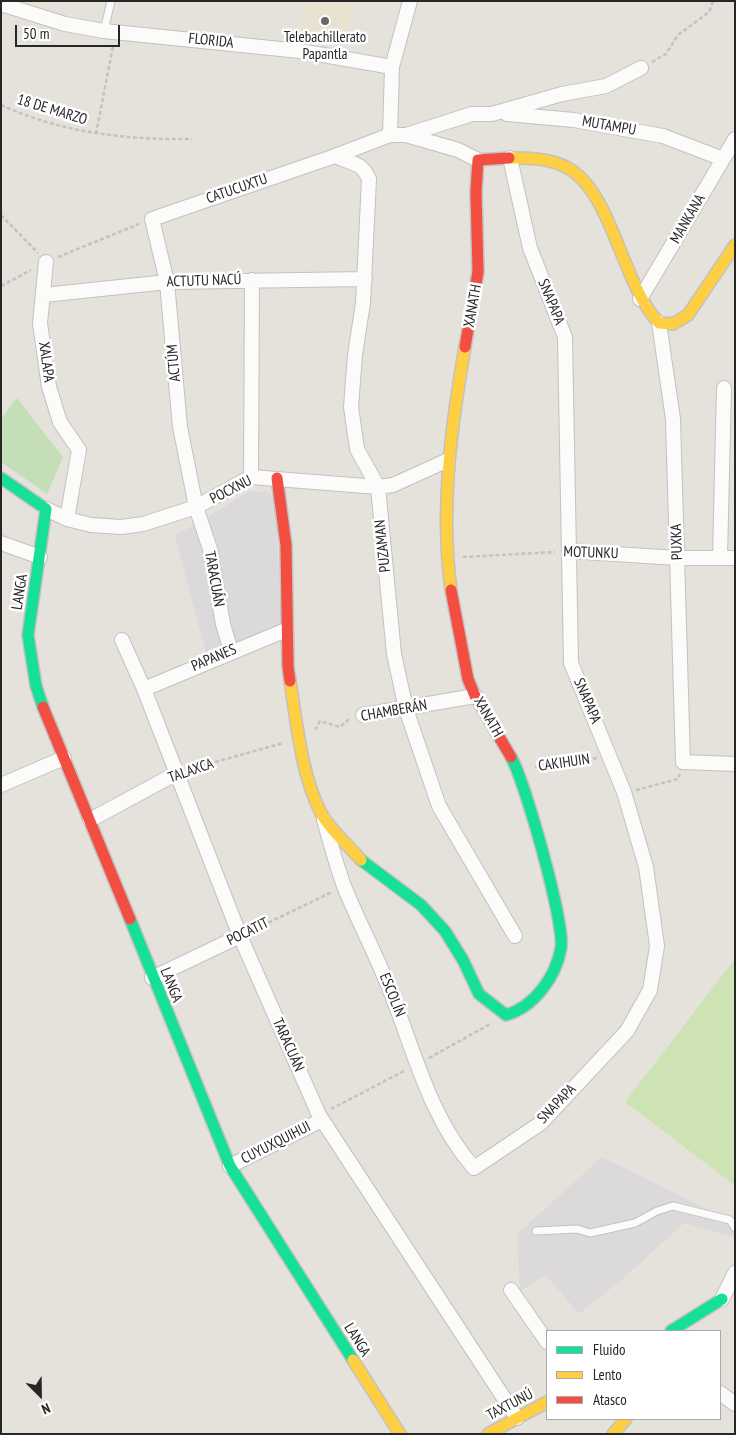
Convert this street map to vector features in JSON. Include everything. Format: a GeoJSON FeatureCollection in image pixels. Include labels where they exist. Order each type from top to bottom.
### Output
{"type":"FeatureCollection","features":[{"type":"Feature","properties":{"kind":"street"},"geometry":{"type":"LineString","coordinates":[[390,135],[392,67],[410,1]]}},
{"type":"Feature","properties":{"kind":"street","name":"FLORIDA"},"geometry":{"type":"LineString","coordinates":[[1,4],[65,24],[110,32],[300,51],[392,67]]}},
{"type":"Feature","properties":{"kind":"street","name":"MUTAMPU"},"geometry":{"type":"LineString","coordinates":[[492,114],[562,94],[606,86],[642,68]]}},
{"type":"Feature","properties":{"kind":"street","name":"MUTAMPU"},"geometry":{"type":"LineString","coordinates":[[406,135],[472,114],[514,113],[598,123],[663,136],[723,159]]}},
{"type":"Feature","properties":{"kind":"street","name":"CATUCUXTU"},"geometry":{"type":"LineString","coordinates":[[152,219],[390,135],[406,135],[458,150],[478,160]]}},
{"type":"Feature","properties":{"kind":"street","name":"MANKANA"},"geometry":{"type":"LineString","coordinates":[[640,299],[735,139]]}},
{"type":"Feature","properties":{"kind":"street","name":"PUZAMAN"},"geometry":{"type":"LineString","coordinates":[[334,156],[358,164],[365,170],[370,179],[365,279],[351,407],[357,450],[378,487],[394,654],[406,709],[439,806],[515,936]]}},
{"type":"Feature","properties":{"kind":"street"},"geometry":{"type":"LineString","coordinates":[[478,160],[510,158],[567,166],[582,180],[603,210],[640,299],[660,323],[673,324],[688,315],[735,245]]}},
{"type":"Feature","properties":{"kind":"street","name":"SNAPAPA"},"geometry":{"type":"LineString","coordinates":[[474,1168],[541,1123],[627,1030],[650,990],[657,946],[646,867],[624,792],[611,756],[571,663],[565,337],[530,248],[510,158]]}},
{"type":"Feature","properties":{"kind":"street","name":"XANATH"},"geometry":{"type":"LineString","coordinates":[[277,478],[286,545],[288,667],[299,738],[314,796],[322,815],[361,860],[421,905],[445,931],[463,960],[479,994],[506,1015],[520,1011],[532,1002],[554,970],[562,947],[560,928],[542,851],[518,769],[475,696],[468,679],[456,623],[447,558],[448,460],[452,419],[478,272],[476,192],[478,160]]}},
{"type":"Feature","properties":{"kind":"street","name":"ACTÚM"},"geometry":{"type":"LineString","coordinates":[[152,219],[167,282],[180,427],[196,507]]}},
{"type":"Feature","properties":{"kind":"street","name":"XALAPA"},"geometry":{"type":"LineString","coordinates":[[46,262],[40,323],[49,387],[60,422],[79,450],[67,519]]}},
{"type":"Feature","properties":{"kind":"street","name":"ACTUTU NACÚ"},"geometry":{"type":"LineString","coordinates":[[44,295],[167,282],[365,279]]}},
{"type":"Feature","properties":{"kind":"street"},"geometry":{"type":"LineString","coordinates":[[251,477],[252,280]]}},
{"type":"Feature","properties":{"kind":"street","name":"PUXKA"},"geometry":{"type":"LineString","coordinates":[[660,323],[673,419],[683,762]]}},
{"type":"Feature","properties":{"kind":"street"},"geometry":{"type":"LineString","coordinates":[[720,558],[724,388]]}},
{"type":"Feature","properties":{"kind":"street","name":"POCXNU"},"geometry":{"type":"LineString","coordinates":[[46,508],[67,519],[91,525],[121,527],[143,524],[196,507],[251,477],[378,487],[393,485],[448,460]]}},
{"type":"Feature","properties":{"kind":"street"},"geometry":{"type":"LineString","coordinates":[[1,478],[46,508]]}},
{"type":"Feature","properties":{"kind":"street","name":"TARACUÁN"},"geometry":{"type":"LineString","coordinates":[[196,507],[210,549],[223,624],[231,651]]}},
{"type":"Feature","properties":{"kind":"street","name":"LANGA"},"geometry":{"type":"LineString","coordinates":[[46,508],[28,635],[36,686],[49,726],[90,820],[152,978],[230,1166],[400,1434]]}},
{"type":"Feature","properties":{"kind":"street"},"geometry":{"type":"LineString","coordinates":[[1,542],[40,557]]}},
{"type":"Feature","properties":{"kind":"street","name":"MOTUNKU"},"geometry":{"type":"LineString","coordinates":[[569,551],[677,558],[735,558]]}},
{"type":"Feature","properties":{"kind":"street","name":"PAPANES"},"geometry":{"type":"LineString","coordinates":[[144,688],[286,630]]}},
{"type":"Feature","properties":{"kind":"street","name":"TARACUÁN"},"geometry":{"type":"LineString","coordinates":[[122,640],[144,688],[240,936],[322,1120],[517,1418]]}},
{"type":"Feature","properties":{"kind":"street","name":"CHAMBERÁN"},"geometry":{"type":"LineString","coordinates":[[364,715],[475,696]]}},
{"type":"Feature","properties":{"kind":"street"},"geometry":{"type":"LineString","coordinates":[[1,785],[64,758]]}},
{"type":"Feature","properties":{"kind":"street"},"geometry":{"type":"LineString","coordinates":[[683,762],[735,764]]}},
{"type":"Feature","properties":{"kind":"street","name":"TALAXCA"},"geometry":{"type":"LineString","coordinates":[[90,820],[177,773]]}},
{"type":"Feature","properties":{"kind":"street","name":"ESCOLÍN"},"geometry":{"type":"LineString","coordinates":[[322,815],[344,886],[387,983],[419,1064],[425,1087],[456,1148],[474,1168]]}},
{"type":"Feature","properties":{"kind":"street","name":"POCATIT"},"geometry":{"type":"LineString","coordinates":[[152,978],[240,936]]}},
{"type":"Feature","properties":{"kind":"street","name":"CUYUXQUIHUI"},"geometry":{"type":"LineString","coordinates":[[230,1166],[322,1120]]}},
{"type":"Feature","properties":{"kind":"street"},"geometry":{"type":"LineString","coordinates":[[705,1323],[722,1299],[735,1274]]}},
{"type":"Feature","properties":{"kind":"street"},"geometry":{"type":"LineString","coordinates":[[510,1290],[546,1341]]}},
{"type":"Feature","properties":{"kind":"street"},"geometry":{"type":"LineString","coordinates":[[673,1330],[722,1299]]}},
{"type":"Feature","properties":{"kind":"street"},"geometry":{"type":"LineString","coordinates":[[721,1394],[735,1404]]}},
{"type":"Feature","properties":{"kind":"street","name":"TAXTUNÚ"},"geometry":{"type":"LineString","coordinates":[[488,1434],[546,1403]]}},
{"type":"Feature","properties":{"kind":"street"},"geometry":{"type":"LineString","coordinates":[[613,1434],[625,1420]]}},
{"type":"Feature","properties":{"kind":"lane"},"geometry":{"type":"LineString","coordinates":[[110,32],[111,1]]}},
{"type":"Feature","properties":{"kind":"lane"},"geometry":{"type":"LineString","coordinates":[[536,1231],[577,1229],[590,1233],[635,1223],[657,1211],[673,1206],[730,1220],[735,1228]]}},
{"type":"Feature","properties":{"kind":"path"},"geometry":{"type":"LineString","coordinates":[[642,68],[666,54],[678,35],[709,12],[713,1]]}},
{"type":"Feature","properties":{"kind":"path","name":"18 DE MARZO"},"geometry":{"type":"LineString","coordinates":[[96,135],[110,32]]}},
{"type":"Feature","properties":{"kind":"path","name":"18 DE MARZO"},"geometry":{"type":"LineString","coordinates":[[1,105],[19,114],[96,135],[152,140],[192,139]]}},
{"type":"Feature","properties":{"kind":"path"},"geometry":{"type":"LineString","coordinates":[[1,215],[46,262]]}},
{"type":"Feature","properties":{"kind":"path"},"geometry":{"type":"LineString","coordinates":[[1,286],[46,262],[152,219]]}},
{"type":"Feature","properties":{"kind":"path","name":"MOTUNKU"},"geometry":{"type":"LineString","coordinates":[[447,558],[569,551]]}},
{"type":"Feature","properties":{"kind":"path","name":"CHAMBERÁN"},"geometry":{"type":"LineString","coordinates":[[297,726],[314,734],[320,721],[340,727],[346,719],[364,715]]}},
{"type":"Feature","properties":{"kind":"path","name":"TALAXCA"},"geometry":{"type":"LineString","coordinates":[[177,773],[299,738]]}},
{"type":"Feature","properties":{"kind":"path","name":"CAKIHUIN"},"geometry":{"type":"LineString","coordinates":[[518,769],[611,756]]}},
{"type":"Feature","properties":{"kind":"path"},"geometry":{"type":"LineString","coordinates":[[624,792],[678,779],[683,762]]}},
{"type":"Feature","properties":{"kind":"path","name":"POCATIT"},"geometry":{"type":"LineString","coordinates":[[240,936],[344,886]]}},
{"type":"Feature","properties":{"kind":"shaded area"},"geometry":{"type":"Polygon","coordinates":[[[21,1],[51,1],[48,9],[21,1]]]}},
{"type":"Feature","properties":{"kind":"shaded area","name":"Telebachillerato Papantla"},"geometry":{"type":"Polygon","coordinates":[[[302,1],[352,1],[346,45],[300,40],[302,1]]]}},
{"type":"Feature","properties":{"kind":"shaded area"},"geometry":{"type":"Polygon","coordinates":[[[250,491],[269,492],[276,500],[281,629],[207,657],[175,536],[250,491]]]}},
{"type":"Feature","properties":{"kind":"shaded area"},"geometry":{"type":"Polygon","coordinates":[[[729,571],[735,571],[735,691],[729,571]]]}},
{"type":"Feature","properties":{"kind":"shaded area"},"geometry":{"type":"Polygon","coordinates":[[[602,1157],[735,1223],[735,1237],[684,1223],[625,1277],[579,1314],[546,1275],[520,1291],[517,1234],[602,1157]]]}},
{"type":"Feature","properties":{"kind":"green space"},"geometry":{"type":"Polygon","coordinates":[[[17,398],[63,457],[47,494],[1,462],[1,419],[17,398]]]}},
{"type":"Feature","properties":{"kind":"green space"},"geometry":{"type":"Polygon","coordinates":[[[735,959],[735,1183],[733,1184],[625,1102],[735,959]]]}},
{"type":"Feature","properties":{"kind":"traffic: fast"},"geometry":{"type":"LineString","coordinates":[[1,478],[46,509],[28,635],[36,686],[43,707]]}},
{"type":"Feature","properties":{"kind":"traffic: fast"},"geometry":{"type":"LineString","coordinates":[[361,860],[421,905],[445,931],[463,960],[479,994],[506,1015],[526,1005],[542,989],[554,970],[561,948],[561,934],[543,852],[525,793],[511,757]]}},
{"type":"Feature","properties":{"kind":"traffic: fast"},"geometry":{"type":"LineString","coordinates":[[130,919],[230,1166],[353,1360]]}},
{"type":"Feature","properties":{"kind":"traffic: fast"},"geometry":{"type":"LineString","coordinates":[[673,1330],[722,1299]]}},
{"type":"Feature","properties":{"kind":"traffic: slow"},"geometry":{"type":"LineString","coordinates":[[509,158],[530,158],[559,164],[582,179],[595,196],[606,216],[635,286],[646,306],[659,323],[673,324],[688,315],[735,245]]}},
{"type":"Feature","properties":{"kind":"traffic: slow"},"geometry":{"type":"LineString","coordinates":[[451,590],[448,559],[447,498],[455,407],[465,347]]}},
{"type":"Feature","properties":{"kind":"traffic: slow"},"geometry":{"type":"LineString","coordinates":[[290,681],[304,765],[314,798],[329,826],[361,860]]}},
{"type":"Feature","properties":{"kind":"traffic: slow"},"geometry":{"type":"LineString","coordinates":[[353,1360],[400,1434]]}},
{"type":"Feature","properties":{"kind":"traffic: slow"},"geometry":{"type":"LineString","coordinates":[[488,1434],[546,1403]]}},
{"type":"Feature","properties":{"kind":"traffic: slow"},"geometry":{"type":"LineString","coordinates":[[613,1434],[625,1420]]}},
{"type":"Feature","properties":{"kind":"traffic: jam"},"geometry":{"type":"LineString","coordinates":[[465,347],[478,272],[476,192],[478,160],[509,158]]}},
{"type":"Feature","properties":{"kind":"traffic: jam"},"geometry":{"type":"LineString","coordinates":[[277,478],[286,545],[288,667],[290,681]]}},
{"type":"Feature","properties":{"kind":"traffic: jam"},"geometry":{"type":"LineString","coordinates":[[451,590],[468,679],[475,696],[511,757]]}},
{"type":"Feature","properties":{"kind":"traffic: jam"},"geometry":{"type":"LineString","coordinates":[[43,707],[130,919]]}},
{"type":"Feature","properties":{"kind":"place","name":"Telebachillerato Papantla"},"geometry":{"type":"Point","coordinates":[325,21]}}]}
